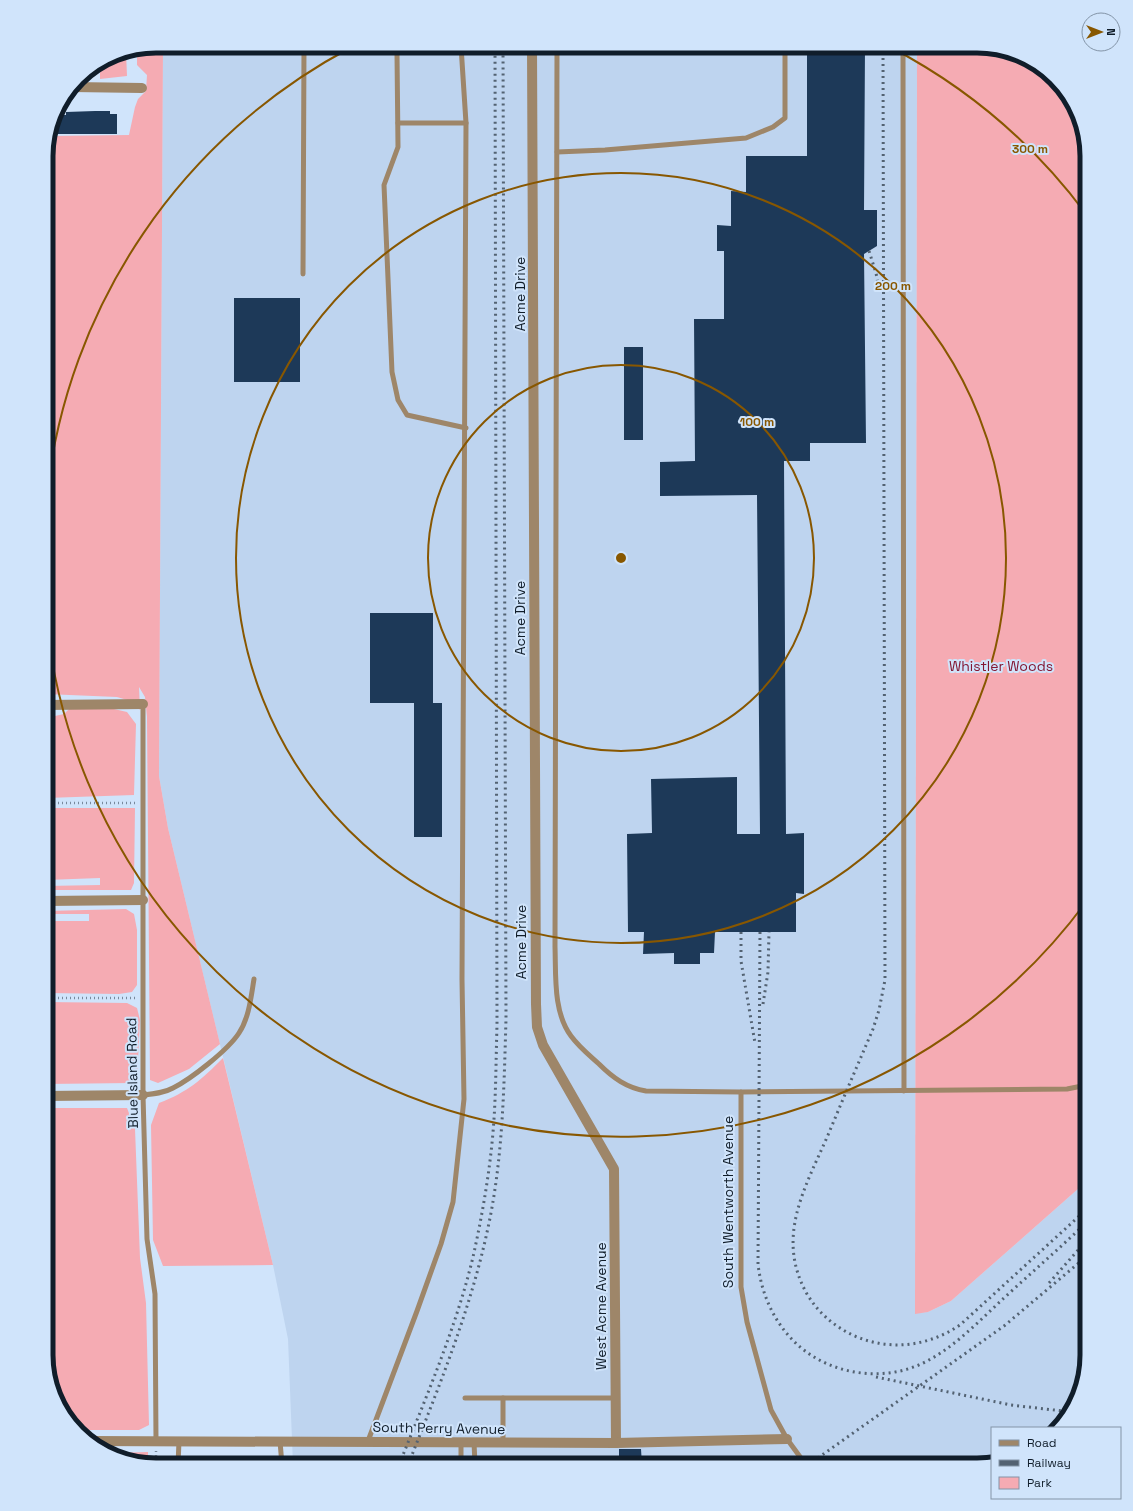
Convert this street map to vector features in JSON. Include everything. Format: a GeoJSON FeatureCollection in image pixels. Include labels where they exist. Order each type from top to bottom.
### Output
{"type":"FeatureCollection","features":[{"type":"Feature","properties":{"kind":"street","name":"Acme Drive"},"geometry":{"type":"LineString","coordinates":[[532,53],[537,1027],[543,1045],[614,1170]]}},
{"type":"Feature","properties":{"kind":"street"},"geometry":{"type":"LineString","coordinates":[[79,87],[142,88]]}},
{"type":"Feature","properties":{"kind":"street"},"geometry":{"type":"LineString","coordinates":[[53,706],[143,704]]}},
{"type":"Feature","properties":{"kind":"street"},"geometry":{"type":"LineString","coordinates":[[53,901],[143,900]]}},
{"type":"Feature","properties":{"kind":"street"},"geometry":{"type":"LineString","coordinates":[[53,1096],[143,1095]]}},
{"type":"Feature","properties":{"kind":"street","name":"West Acme Avenue"},"geometry":{"type":"LineString","coordinates":[[614,1170],[616,1443]]}},
{"type":"Feature","properties":{"kind":"street","name":"South Perry Avenue"},"geometry":{"type":"LineString","coordinates":[[99,1441],[616,1443],[788,1439]]}},
{"type":"Feature","properties":{"kind":"lane"},"geometry":{"type":"LineString","coordinates":[[303,274],[304,53]]}},
{"type":"Feature","properties":{"kind":"lane"},"geometry":{"type":"LineString","coordinates":[[368,1441],[441,1244],[453,1202],[459,1159],[464,1100],[462,979],[466,428],[466,123],[461,53]]}},
{"type":"Feature","properties":{"kind":"lane"},"geometry":{"type":"LineString","coordinates":[[557,53],[556,981],[562,1020],[570,1035],[582,1049],[610,1075],[623,1084],[635,1089],[646,1091],[904,1091],[1067,1089],[1080,1087]]}},
{"type":"Feature","properties":{"kind":"lane"},"geometry":{"type":"LineString","coordinates":[[556,152],[605,150],[746,138],[773,127],[785,118],[785,53]]}},
{"type":"Feature","properties":{"kind":"lane"},"geometry":{"type":"LineString","coordinates":[[903,53],[904,1091]]}},
{"type":"Feature","properties":{"kind":"lane"},"geometry":{"type":"LineString","coordinates":[[397,54],[398,147],[384,185],[392,372],[398,400],[407,415],[466,428]]}},
{"type":"Feature","properties":{"kind":"lane"},"geometry":{"type":"LineString","coordinates":[[398,123],[466,123]]}},
{"type":"Feature","properties":{"kind":"lane","name":"Blue Island Road"},"geometry":{"type":"LineString","coordinates":[[143,704],[143,1095],[147,1239],[155,1294],[156,1441]]}},
{"type":"Feature","properties":{"kind":"lane"},"geometry":{"type":"LineString","coordinates":[[143,1095],[160,1093],[173,1088],[208,1063],[230,1043],[239,1033],[246,1018],[254,979]]}},
{"type":"Feature","properties":{"kind":"lane","name":"South Wentworth Avenue"},"geometry":{"type":"LineString","coordinates":[[741,1092],[741,1287],[747,1322],[771,1410],[801,1458]]}},
{"type":"Feature","properties":{"kind":"lane"},"geometry":{"type":"LineString","coordinates":[[465,1398],[616,1398]]}},
{"type":"Feature","properties":{"kind":"lane"},"geometry":{"type":"LineString","coordinates":[[503,1398],[503,1442]]}},
{"type":"Feature","properties":{"kind":"lane"},"geometry":{"type":"LineString","coordinates":[[178,1458],[179,1441]]}},
{"type":"Feature","properties":{"kind":"lane"},"geometry":{"type":"LineString","coordinates":[[280,1441],[281,1458]]}},
{"type":"Feature","properties":{"kind":"lane"},"geometry":{"type":"LineString","coordinates":[[461,1442],[461,1458]]}},
{"type":"Feature","properties":{"kind":"lane"},"geometry":{"type":"LineString","coordinates":[[474,1442],[474,1458]]}},
{"type":"Feature","properties":{"kind":"path"},"geometry":{"type":"LineString","coordinates":[[53,803],[143,803]]}},
{"type":"Feature","properties":{"kind":"path"},"geometry":{"type":"LineString","coordinates":[[53,998],[143,998]]}},
{"type":"Feature","properties":{"kind":"shaded area"},"geometry":{"type":"Polygon","coordinates":[[[163,53],[917,53],[915,1313],[928,1312],[951,1301],[1080,1187],[1079,1369],[1077,1382],[1072,1395],[1059,1418],[1051,1427],[991,1427],[991,1457],[977,1458],[293,1458],[288,1339],[273,1265],[168,828],[159,776],[163,53]]]}},
{"type":"Feature","properties":{"kind":"green space"},"geometry":{"type":"Polygon","coordinates":[[[163,53],[159,776],[168,828],[220,1044],[189,1069],[158,1083],[150,1080],[147,717],[145,697],[139,687],[140,710],[134,702],[117,697],[53,694],[53,149],[55,136],[129,135],[138,99],[146,91],[147,75],[137,65],[137,55],[163,53]]]}},
{"type":"Feature","properties":{"kind":"green space","name":"Whistler Woods"},"geometry":{"type":"Polygon","coordinates":[[[917,53],[984,53],[1010,58],[1029,67],[1045,78],[1055,88],[1069,110],[1077,129],[1079,142],[1080,1187],[951,1301],[928,1312],[915,1314],[917,53]]]}},
{"type":"Feature","properties":{"kind":"green space"},"geometry":{"type":"Polygon","coordinates":[[[126,57],[127,76],[100,79],[100,69],[126,57]]]}},
{"type":"Feature","properties":{"kind":"green space"},"geometry":{"type":"Polygon","coordinates":[[[70,708],[114,709],[127,712],[136,724],[134,795],[53,798],[53,716],[64,714],[70,708]]]}},
{"type":"Feature","properties":{"kind":"green space"},"geometry":{"type":"Polygon","coordinates":[[[53,808],[135,808],[134,883],[131,890],[53,890],[53,886],[100,885],[100,878],[53,880],[53,808]]]}},
{"type":"Feature","properties":{"kind":"green space"},"geometry":{"type":"Polygon","coordinates":[[[126,909],[134,914],[137,930],[137,985],[132,992],[119,994],[53,993],[53,921],[89,921],[89,914],[53,914],[53,911],[126,909]]]}},
{"type":"Feature","properties":{"kind":"green space"},"geometry":{"type":"Polygon","coordinates":[[[53,1002],[127,1003],[137,1008],[140,1020],[137,1081],[132,1083],[53,1084],[53,1002]]]}},
{"type":"Feature","properties":{"kind":"green space"},"geometry":{"type":"Polygon","coordinates":[[[223,1058],[273,1265],[163,1266],[153,1240],[151,1125],[159,1103],[194,1085],[223,1058]]]}},
{"type":"Feature","properties":{"kind":"green space"},"geometry":{"type":"Polygon","coordinates":[[[53,1108],[127,1108],[135,1129],[140,1258],[146,1303],[149,1425],[139,1430],[85,1430],[70,1412],[56,1382],[53,1355],[53,1108]]]}},
{"type":"Feature","properties":{"kind":"green space"},"geometry":{"type":"Polygon","coordinates":[[[148,1452],[148,1457],[129,1455],[123,1453],[148,1452]]]}},
{"type":"Feature","properties":{"kind":"building"},"geometry":{"type":"Polygon","coordinates":[[[807,53],[865,53],[864,210],[877,210],[877,246],[864,254],[866,443],[810,443],[810,461],[784,461],[786,834],[804,833],[804,894],[796,893],[796,932],[715,932],[714,953],[700,953],[700,964],[674,964],[674,953],[643,954],[644,932],[628,932],[627,834],[652,833],[651,779],[737,777],[737,834],[760,834],[757,495],[660,496],[660,462],[695,461],[694,319],[724,319],[724,251],[717,251],[717,225],[731,226],[731,191],[746,192],[746,156],[807,156],[807,53]]]}},
{"type":"Feature","properties":{"kind":"building"},"geometry":{"type":"Polygon","coordinates":[[[110,111],[110,114],[117,114],[117,134],[55,134],[61,116],[66,115],[66,112],[110,111]]]}},
{"type":"Feature","properties":{"kind":"building"},"geometry":{"type":"Polygon","coordinates":[[[234,298],[300,298],[300,382],[234,382],[234,298]]]}},
{"type":"Feature","properties":{"kind":"building"},"geometry":{"type":"Polygon","coordinates":[[[624,347],[643,347],[643,440],[624,440],[624,347]]]}},
{"type":"Feature","properties":{"kind":"building"},"geometry":{"type":"Polygon","coordinates":[[[370,613],[433,613],[433,703],[442,703],[442,837],[414,837],[414,703],[370,703],[370,613]]]}},
{"type":"Feature","properties":{"kind":"building"},"geometry":{"type":"Polygon","coordinates":[[[619,1449],[641,1449],[642,1458],[619,1458],[619,1449]]]}},
{"type":"Feature","properties":{"kind":"railway"},"geometry":{"type":"LineString","coordinates":[[402,1458],[440,1362],[466,1284],[473,1257],[489,1171],[494,1119],[497,1025],[495,53]]}},
{"type":"Feature","properties":{"kind":"railway"},"geometry":{"type":"LineString","coordinates":[[411,1458],[455,1343],[475,1281],[490,1218],[498,1168],[502,1119],[506,1019],[503,53]]}},
{"type":"Feature","properties":{"kind":"railway"},"geometry":{"type":"LineString","coordinates":[[883,53],[885,980],[879,1010],[873,1029],[803,1194],[797,1213],[794,1233],[794,1253],[798,1273],[807,1294],[817,1308],[835,1325],[857,1337],[870,1341],[897,1345],[910,1344],[936,1338],[960,1325],[1080,1215]]}},
{"type":"Feature","properties":{"kind":"railway"},"geometry":{"type":"LineString","coordinates":[[869,251],[879,289]]}},
{"type":"Feature","properties":{"kind":"railway"},"geometry":{"type":"LineString","coordinates":[[741,932],[741,961],[755,1043]]}},
{"type":"Feature","properties":{"kind":"railway"},"geometry":{"type":"LineString","coordinates":[[760,932],[758,1264],[764,1291],[775,1317],[783,1329],[802,1349],[827,1364],[841,1369],[870,1374],[899,1371],[927,1361],[948,1348],[977,1324],[1080,1229]]}},
{"type":"Feature","properties":{"kind":"railway"},"geometry":{"type":"LineString","coordinates":[[763,1004],[768,972],[769,932]]}},
{"type":"Feature","properties":{"kind":"railway"},"geometry":{"type":"LineString","coordinates":[[1049,1283],[1080,1248]]}},
{"type":"Feature","properties":{"kind":"railway"},"geometry":{"type":"LineString","coordinates":[[818,1458],[1004,1326],[1080,1262]]}},
{"type":"Feature","properties":{"kind":"railway"},"geometry":{"type":"LineString","coordinates":[[876,1377],[1011,1405],[1063,1411]]}}]}
